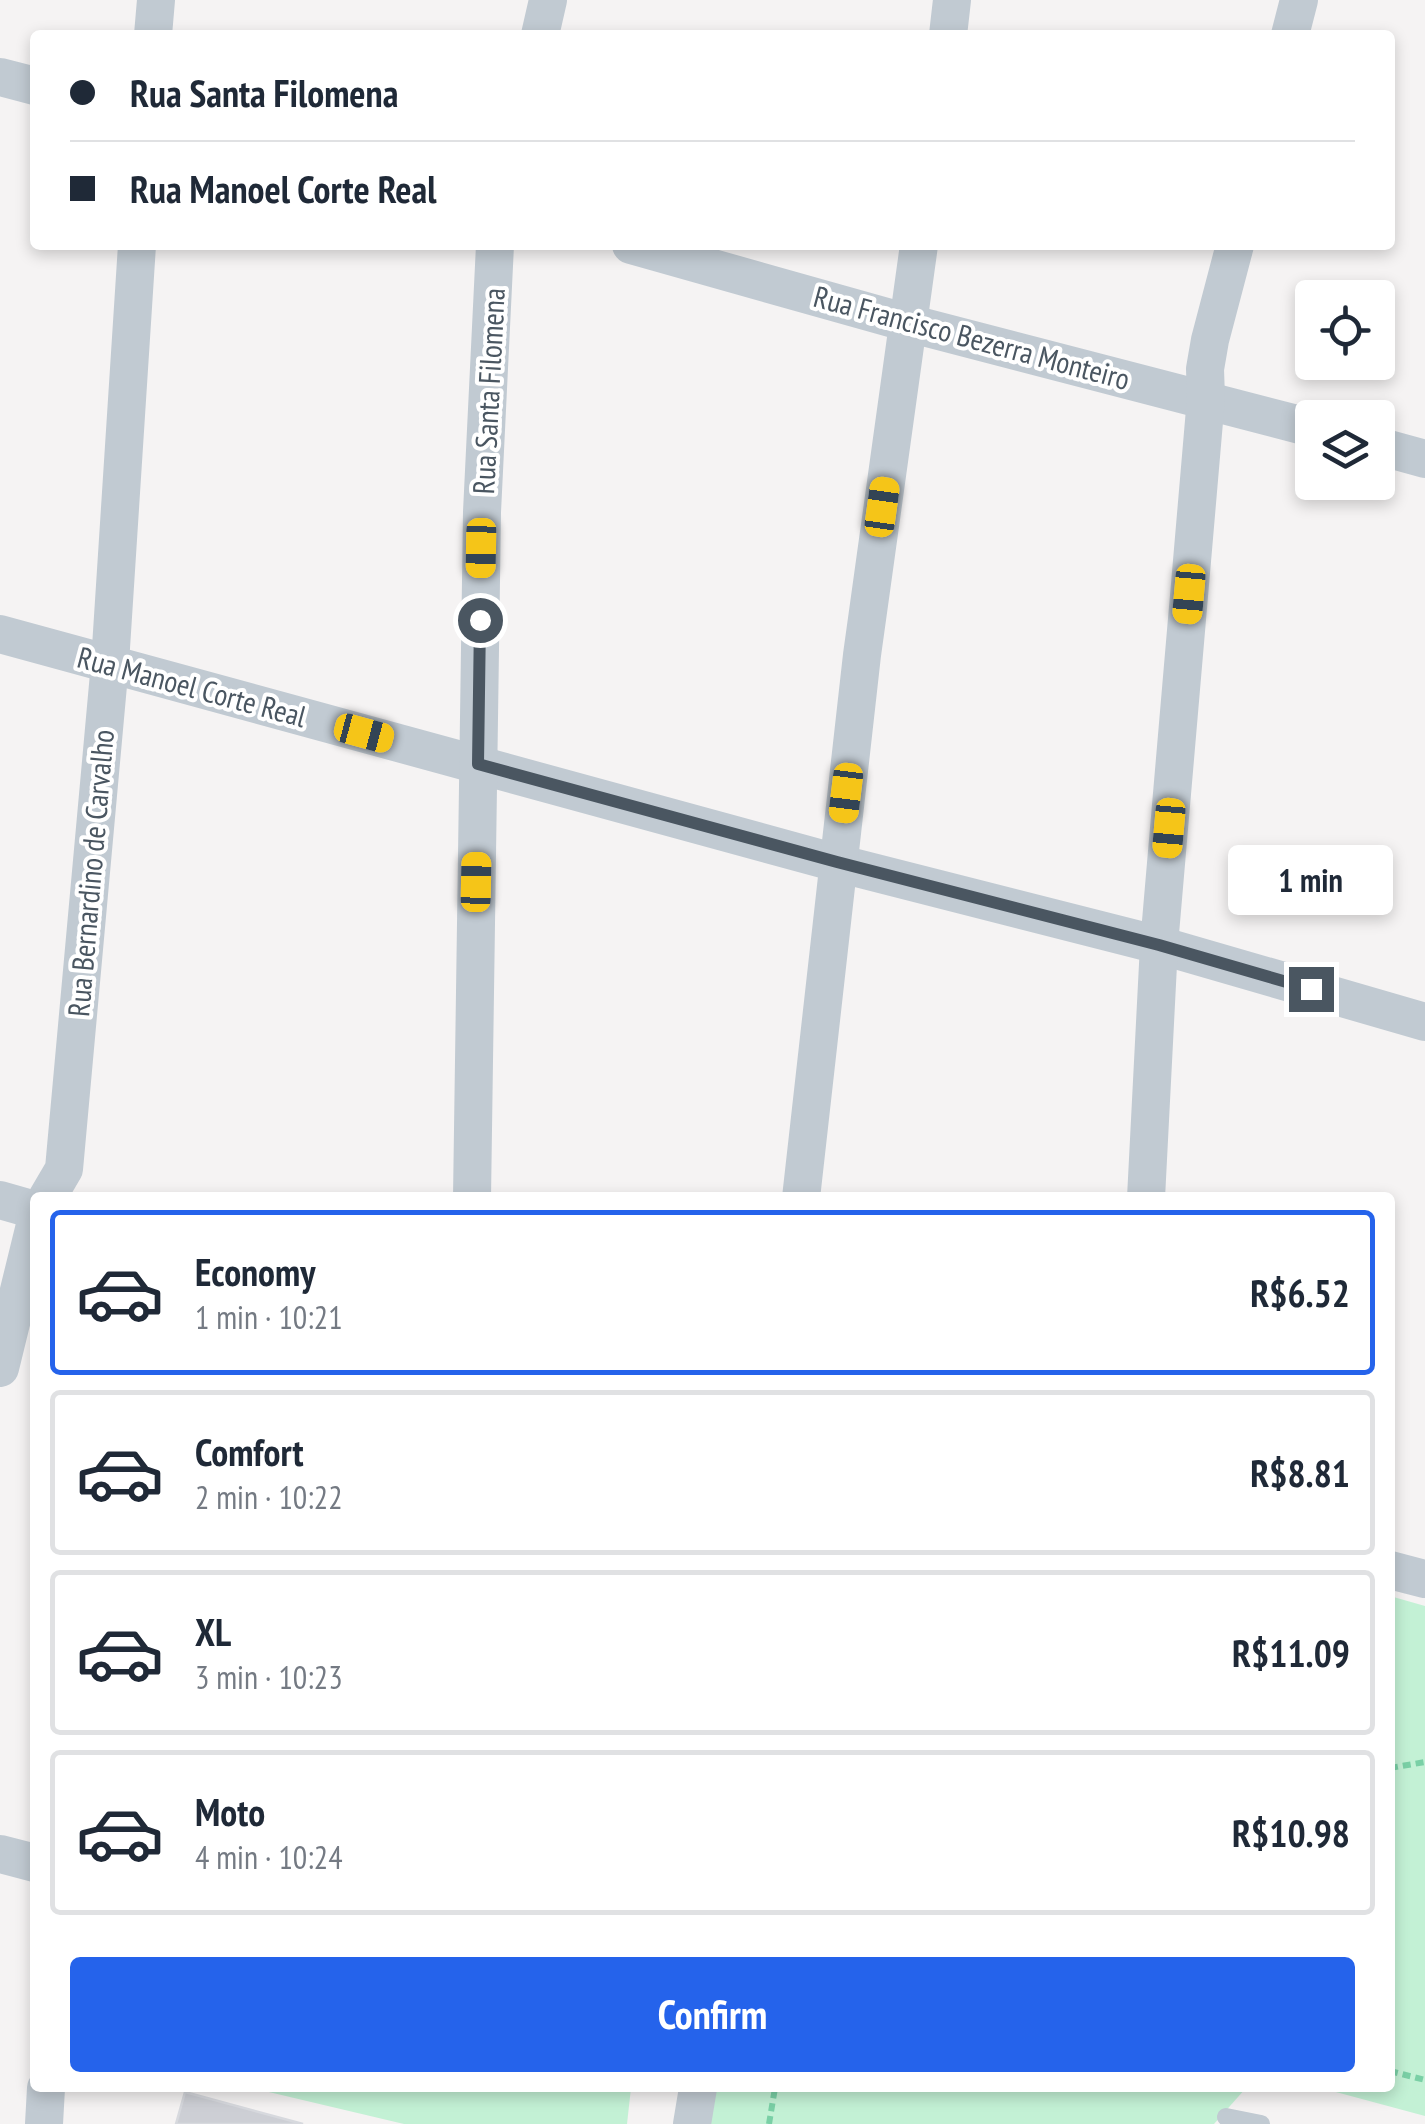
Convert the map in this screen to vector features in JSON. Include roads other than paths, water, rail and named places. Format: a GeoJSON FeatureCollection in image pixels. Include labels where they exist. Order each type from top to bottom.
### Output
{"type":"FeatureCollection","features":[{"type":"Feature","properties":{"kind":"street"},"geometry":{"type":"LineString","coordinates":[[153,30],[156,0]]}},
{"type":"Feature","properties":{"kind":"street"},"geometry":{"type":"LineString","coordinates":[[541,30],[548,0]]}},
{"type":"Feature","properties":{"kind":"street"},"geometry":{"type":"LineString","coordinates":[[949,30],[952,0]]}},
{"type":"Feature","properties":{"kind":"street"},"geometry":{"type":"LineString","coordinates":[[1291,30],[1299,0]]}},
{"type":"Feature","properties":{"kind":"street"},"geometry":{"type":"LineString","coordinates":[[0,77],[30,85]]}},
{"type":"Feature","properties":{"kind":"street","name":"Rua Bernardino de Carvalho"},"geometry":{"type":"LineString","coordinates":[[51,1192],[64,1169],[110,663],[137,250]]}},
{"type":"Feature","properties":{"kind":"street","name":"Rua Santa Filomena"},"geometry":{"type":"LineString","coordinates":[[472,1192],[482,512],[495,250]]}},
{"type":"Feature","properties":{"kind":"street","name":"Rua Francisco Bezerra Monteiro"},"geometry":{"type":"LineString","coordinates":[[649,250],[908,323],[1295,423]]}},
{"type":"Feature","properties":{"kind":"street"},"geometry":{"type":"LineString","coordinates":[[802,1192],[862,655],[918,250]]}},
{"type":"Feature","properties":{"kind":"street"},"geometry":{"type":"LineString","coordinates":[[1146,1192],[1159,945],[1206,398],[1205,369],[1234,250]]}},
{"type":"Feature","properties":{"kind":"street"},"geometry":{"type":"LineString","coordinates":[[1395,451],[1425,459]]}},
{"type":"Feature","properties":{"kind":"street","name":"Rua Manoel Corte Real"},"geometry":{"type":"LineString","coordinates":[[0,634],[837,862],[1159,945],[1425,1022]]}},
{"type":"Feature","properties":{"kind":"street"},"geometry":{"type":"LineString","coordinates":[[0,1200],[30,1209]]}},
{"type":"Feature","properties":{"kind":"street"},"geometry":{"type":"LineString","coordinates":[[0,1368],[30,1246]]}},
{"type":"Feature","properties":{"kind":"street"},"geometry":{"type":"LineString","coordinates":[[1395,1571],[1425,1579]]}},
{"type":"Feature","properties":{"kind":"street"},"geometry":{"type":"LineString","coordinates":[[0,1854],[30,1863]]}},
{"type":"Feature","properties":{"kind":"street"},"geometry":{"type":"LineString","coordinates":[[44,2124],[46,2092]]}},
{"type":"Feature","properties":{"kind":"street"},"geometry":{"type":"LineString","coordinates":[[692,2124],[697,2092]]}},
{"type":"Feature","properties":{"kind":"lane"},"geometry":{"type":"LineString","coordinates":[[1226,2117],[1261,2124]]}}]}
